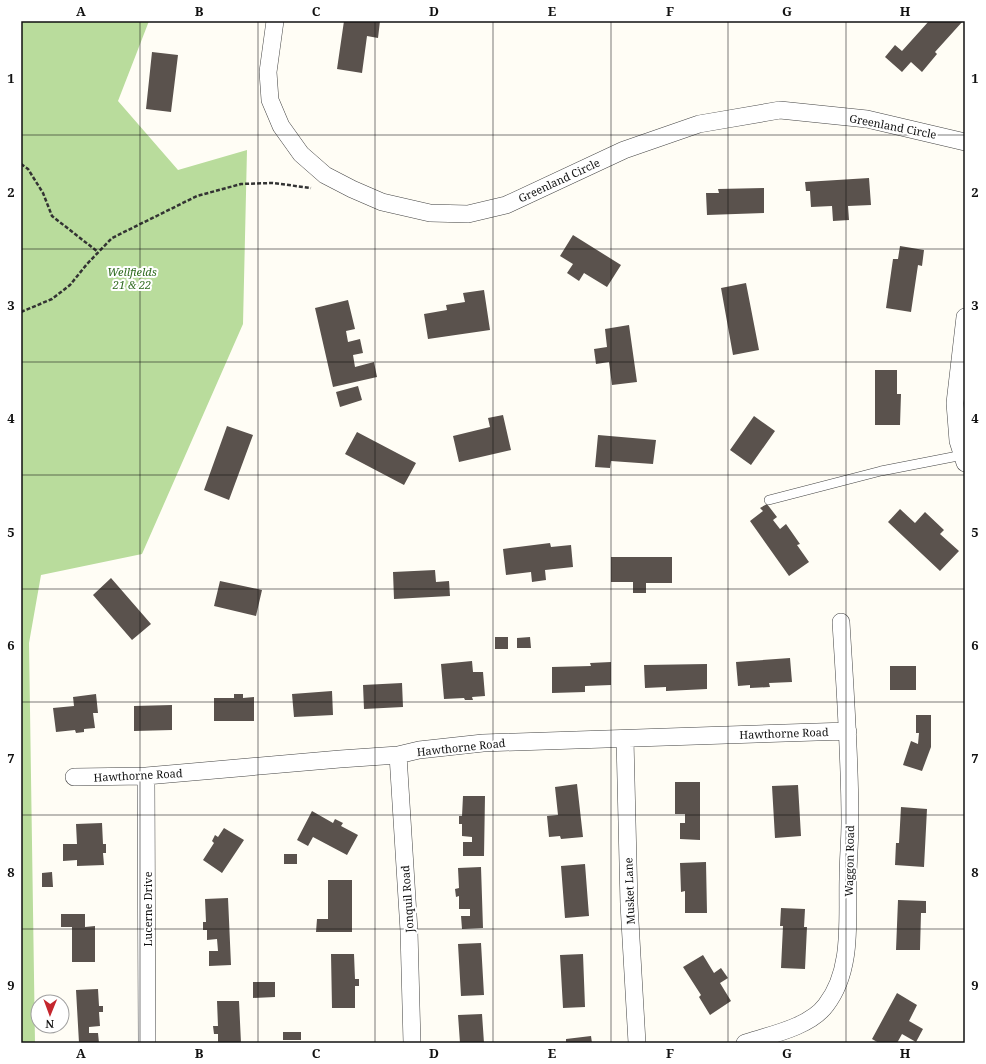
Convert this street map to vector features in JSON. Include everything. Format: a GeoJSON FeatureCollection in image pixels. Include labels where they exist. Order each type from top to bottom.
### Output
{"type":"FeatureCollection","features":[{"type":"Feature","properties":{"kind":"street","name":"Greenland Circle"},"geometry":{"type":"LineString","coordinates":[[275,21],[268,72],[270,100],[281,126],[301,154],[325,175],[352,189],[382,202],[430,213],[468,214],[506,205],[624,150],[699,124],[780,110],[867,119],[965,142]]}},
{"type":"Feature","properties":{"kind":"street"},"geometry":{"type":"LineString","coordinates":[[964,459],[958,441],[955,403],[965,317]]}},
{"type":"Feature","properties":{"kind":"street","name":"Waggon Road"},"geometry":{"type":"LineString","coordinates":[[745,1043],[791,1028],[814,1018],[826,1006],[836,989],[843,967],[848,929],[850,822],[848,731],[841,622]]}},
{"type":"Feature","properties":{"kind":"street","name":"Hawthorne Road"},"geometry":{"type":"LineString","coordinates":[[74,777],[146,776],[398,755],[419,750],[483,743],[848,731]]}},
{"type":"Feature","properties":{"kind":"street","name":"Musket Lane"},"geometry":{"type":"LineString","coordinates":[[625,738],[629,896],[637,1043]]}},
{"type":"Feature","properties":{"kind":"street","name":"Jonquil Road"},"geometry":{"type":"LineString","coordinates":[[398,755],[409,931],[412,1043]]}},
{"type":"Feature","properties":{"kind":"street","name":"Lucerne Drive"},"geometry":{"type":"LineString","coordinates":[[146,776],[147,1043]]}},
{"type":"Feature","properties":{"kind":"lane"},"geometry":{"type":"LineString","coordinates":[[769,500],[881,471],[964,459]]}},
{"type":"Feature","properties":{"kind":"path"},"geometry":{"type":"LineString","coordinates":[[21,164],[28,169],[43,193],[52,216],[98,252]]}},
{"type":"Feature","properties":{"kind":"path"},"geometry":{"type":"LineString","coordinates":[[21,312],[52,299],[70,285],[87,264],[112,238],[196,196],[241,184],[273,183],[311,188]]}},
{"type":"Feature","properties":{"kind":"green space","name":"Wellfields 21 & 22"},"geometry":{"type":"Polygon","coordinates":[[[21,21],[149,21],[118,101],[178,170],[247,150],[243,324],[142,554],[41,575],[29,643],[34,994],[30,994],[30,1034],[35,1034],[35,1043],[21,1043],[21,21]]]}},
{"type":"Feature","properties":{"kind":"building"},"geometry":{"type":"Polygon","coordinates":[[[344,21],[380,21],[378,38],[367,36],[362,73],[337,69],[344,21]]]}},
{"type":"Feature","properties":{"kind":"building"},"geometry":{"type":"Polygon","coordinates":[[[929,21],[963,21],[935,52],[937,54],[922,72],[911,62],[902,72],[885,57],[895,45],[902,51],[929,21]]]}},
{"type":"Feature","properties":{"kind":"building"},"geometry":{"type":"Polygon","coordinates":[[[152,52],[178,55],[171,112],[146,109],[152,52]]]}},
{"type":"Feature","properties":{"kind":"building"},"geometry":{"type":"Polygon","coordinates":[[[869,178],[871,205],[848,206],[849,220],[833,221],[832,206],[811,207],[810,191],[806,191],[805,182],[869,178]]]}},
{"type":"Feature","properties":{"kind":"building"},"geometry":{"type":"Polygon","coordinates":[[[764,188],[764,213],[707,215],[706,193],[719,193],[718,189],[764,188]]]}},
{"type":"Feature","properties":{"kind":"building"},"geometry":{"type":"Polygon","coordinates":[[[573,235],[621,265],[607,287],[584,273],[579,281],[567,273],[573,264],[560,256],[573,235]]]}},
{"type":"Feature","properties":{"kind":"building"},"geometry":{"type":"Polygon","coordinates":[[[900,246],[924,250],[922,266],[918,265],[911,312],[886,308],[893,259],[898,259],[900,246]]]}},
{"type":"Feature","properties":{"kind":"building"},"geometry":{"type":"Polygon","coordinates":[[[746,283],[759,350],[733,355],[721,288],[746,283]]]}},
{"type":"Feature","properties":{"kind":"building"},"geometry":{"type":"Polygon","coordinates":[[[484,290],[490,330],[428,339],[424,314],[447,310],[446,305],[465,302],[463,293],[484,290]]]}},
{"type":"Feature","properties":{"kind":"building"},"geometry":{"type":"Polygon","coordinates":[[[348,300],[355,329],[346,331],[348,342],[360,339],[363,353],[353,355],[355,367],[374,362],[377,377],[333,387],[315,308],[348,300]]]}},
{"type":"Feature","properties":{"kind":"building"},"geometry":{"type":"Polygon","coordinates":[[[629,325],[637,382],[612,385],[609,362],[596,364],[594,349],[607,347],[605,329],[629,325]]]}},
{"type":"Feature","properties":{"kind":"building"},"geometry":{"type":"Polygon","coordinates":[[[875,370],[897,370],[897,394],[901,394],[900,425],[875,425],[875,370]]]}},
{"type":"Feature","properties":{"kind":"building"},"geometry":{"type":"Polygon","coordinates":[[[358,386],[362,400],[340,407],[336,392],[358,386]]]}},
{"type":"Feature","properties":{"kind":"building"},"geometry":{"type":"Polygon","coordinates":[[[503,415],[511,450],[459,462],[453,436],[490,427],[488,418],[503,415]]]}},
{"type":"Feature","properties":{"kind":"building"},"geometry":{"type":"Polygon","coordinates":[[[754,416],[775,431],[751,465],[730,450],[754,416]]]}},
{"type":"Feature","properties":{"kind":"building"},"geometry":{"type":"Polygon","coordinates":[[[227,426],[253,435],[229,500],[204,490],[227,426]]]}},
{"type":"Feature","properties":{"kind":"building"},"geometry":{"type":"Polygon","coordinates":[[[357,432],[416,463],[404,485],[345,454],[357,432]]]}},
{"type":"Feature","properties":{"kind":"building"},"geometry":{"type":"Polygon","coordinates":[[[598,435],[656,440],[653,464],[611,461],[610,468],[595,467],[598,435]]]}},
{"type":"Feature","properties":{"kind":"building"},"geometry":{"type":"Polygon","coordinates":[[[767,504],[777,517],[773,520],[780,529],[786,524],[800,544],[797,545],[809,562],[789,576],[750,521],[763,511],[760,508],[767,504]]]}},
{"type":"Feature","properties":{"kind":"building"},"geometry":{"type":"Polygon","coordinates":[[[900,509],[915,523],[925,512],[944,530],[940,534],[959,551],[940,571],[888,522],[900,509]]]}},
{"type":"Feature","properties":{"kind":"building"},"geometry":{"type":"Polygon","coordinates":[[[550,543],[551,547],[571,545],[573,567],[545,570],[546,580],[532,582],[531,572],[506,575],[503,549],[550,543]]]}},
{"type":"Feature","properties":{"kind":"building"},"geometry":{"type":"Polygon","coordinates":[[[611,557],[672,557],[672,583],[646,583],[646,593],[633,593],[633,582],[611,582],[611,557]]]}},
{"type":"Feature","properties":{"kind":"building"},"geometry":{"type":"Polygon","coordinates":[[[435,570],[436,582],[449,581],[450,596],[394,599],[393,572],[435,570]]]}},
{"type":"Feature","properties":{"kind":"building"},"geometry":{"type":"Polygon","coordinates":[[[111,578],[151,624],[132,640],[93,595],[111,578]]]}},
{"type":"Feature","properties":{"kind":"building"},"geometry":{"type":"Polygon","coordinates":[[[220,581],[262,590],[256,616],[214,606],[220,581]]]}},
{"type":"Feature","properties":{"kind":"building"},"geometry":{"type":"Polygon","coordinates":[[[495,637],[508,637],[508,649],[495,649],[495,637]]]}},
{"type":"Feature","properties":{"kind":"building"},"geometry":{"type":"Polygon","coordinates":[[[530,637],[531,648],[517,648],[517,638],[530,637]]]}},
{"type":"Feature","properties":{"kind":"building"},"geometry":{"type":"Polygon","coordinates":[[[790,658],[792,682],[769,683],[770,687],[750,688],[750,685],[738,686],[736,662],[790,658]]]}},
{"type":"Feature","properties":{"kind":"building"},"geometry":{"type":"Polygon","coordinates":[[[472,661],[473,672],[483,672],[485,696],[472,697],[473,700],[465,700],[464,698],[444,699],[441,664],[472,661]]]}},
{"type":"Feature","properties":{"kind":"building"},"geometry":{"type":"Polygon","coordinates":[[[611,662],[611,685],[585,686],[585,692],[552,693],[552,667],[591,666],[590,663],[611,662]]]}},
{"type":"Feature","properties":{"kind":"building"},"geometry":{"type":"Polygon","coordinates":[[[707,664],[707,689],[666,691],[666,687],[645,688],[644,665],[707,664]]]}},
{"type":"Feature","properties":{"kind":"building"},"geometry":{"type":"Polygon","coordinates":[[[890,666],[916,666],[916,690],[890,690],[890,666]]]}},
{"type":"Feature","properties":{"kind":"building"},"geometry":{"type":"Polygon","coordinates":[[[402,683],[403,707],[364,709],[363,685],[402,683]]]}},
{"type":"Feature","properties":{"kind":"building"},"geometry":{"type":"Polygon","coordinates":[[[332,691],[333,715],[294,717],[292,694],[332,691]]]}},
{"type":"Feature","properties":{"kind":"building"},"geometry":{"type":"Polygon","coordinates":[[[96,694],[98,713],[93,713],[95,728],[84,729],[84,732],[76,733],[75,730],[56,732],[53,708],[74,706],[73,697],[96,694]]]}},
{"type":"Feature","properties":{"kind":"building"},"geometry":{"type":"Polygon","coordinates":[[[234,694],[243,694],[243,698],[254,697],[254,721],[214,721],[214,698],[234,698],[234,694]]]}},
{"type":"Feature","properties":{"kind":"building"},"geometry":{"type":"Polygon","coordinates":[[[172,705],[172,730],[134,731],[134,706],[172,705]]]}},
{"type":"Feature","properties":{"kind":"building"},"geometry":{"type":"Polygon","coordinates":[[[916,715],[931,715],[931,747],[922,771],[903,765],[911,741],[918,744],[919,733],[916,733],[916,715]]]}},
{"type":"Feature","properties":{"kind":"building"},"geometry":{"type":"Polygon","coordinates":[[[675,782],[700,782],[700,840],[680,839],[680,823],[685,823],[685,814],[675,814],[675,782]]]}},
{"type":"Feature","properties":{"kind":"building"},"geometry":{"type":"Polygon","coordinates":[[[577,784],[583,837],[561,839],[560,836],[549,837],[547,816],[558,815],[555,787],[577,784]]]}},
{"type":"Feature","properties":{"kind":"building"},"geometry":{"type":"Polygon","coordinates":[[[798,785],[801,836],[775,838],[772,786],[798,785]]]}},
{"type":"Feature","properties":{"kind":"building"},"geometry":{"type":"Polygon","coordinates":[[[463,796],[485,796],[484,856],[463,856],[463,842],[472,842],[472,837],[462,836],[462,824],[459,824],[459,816],[462,816],[463,796]]]}},
{"type":"Feature","properties":{"kind":"building"},"geometry":{"type":"Polygon","coordinates":[[[901,807],[927,809],[924,867],[895,865],[896,843],[899,843],[901,807]]]}},
{"type":"Feature","properties":{"kind":"building"},"geometry":{"type":"Polygon","coordinates":[[[312,811],[333,823],[335,819],[343,823],[341,826],[358,835],[347,855],[313,837],[308,846],[297,840],[312,811]]]}},
{"type":"Feature","properties":{"kind":"building"},"geometry":{"type":"Polygon","coordinates":[[[102,823],[103,844],[106,844],[106,853],[103,853],[104,865],[77,866],[77,860],[63,861],[63,844],[77,844],[76,824],[102,823]]]}},
{"type":"Feature","properties":{"kind":"building"},"geometry":{"type":"Polygon","coordinates":[[[224,828],[244,840],[222,873],[203,860],[214,843],[212,841],[215,835],[218,837],[224,828]]]}},
{"type":"Feature","properties":{"kind":"building"},"geometry":{"type":"Polygon","coordinates":[[[284,854],[297,854],[297,864],[284,864],[284,854]]]}},
{"type":"Feature","properties":{"kind":"building"},"geometry":{"type":"Polygon","coordinates":[[[706,862],[707,913],[685,913],[685,891],[681,892],[680,863],[706,862]]]}},
{"type":"Feature","properties":{"kind":"building"},"geometry":{"type":"Polygon","coordinates":[[[585,864],[589,916],[565,918],[561,866],[585,864]]]}},
{"type":"Feature","properties":{"kind":"building"},"geometry":{"type":"Polygon","coordinates":[[[481,867],[483,928],[462,929],[461,916],[470,916],[470,909],[459,909],[459,896],[456,897],[455,889],[459,888],[458,868],[481,867]]]}},
{"type":"Feature","properties":{"kind":"building"},"geometry":{"type":"Polygon","coordinates":[[[52,872],[53,887],[42,887],[42,873],[52,872]]]}},
{"type":"Feature","properties":{"kind":"building"},"geometry":{"type":"Polygon","coordinates":[[[328,880],[352,880],[352,932],[316,932],[317,919],[328,919],[328,880]]]}},
{"type":"Feature","properties":{"kind":"building"},"geometry":{"type":"Polygon","coordinates":[[[228,898],[231,965],[209,966],[209,951],[218,951],[217,939],[207,940],[207,930],[203,930],[203,922],[206,922],[205,899],[228,898]]]}},
{"type":"Feature","properties":{"kind":"building"},"geometry":{"type":"Polygon","coordinates":[[[898,900],[926,901],[926,913],[921,913],[920,950],[896,950],[898,900]]]}},
{"type":"Feature","properties":{"kind":"building"},"geometry":{"type":"Polygon","coordinates":[[[781,908],[805,909],[804,927],[807,927],[805,969],[781,968],[783,926],[780,926],[781,908]]]}},
{"type":"Feature","properties":{"kind":"building"},"geometry":{"type":"Polygon","coordinates":[[[61,914],[85,914],[85,927],[95,926],[95,962],[72,962],[72,927],[61,927],[61,914]]]}},
{"type":"Feature","properties":{"kind":"building"},"geometry":{"type":"Polygon","coordinates":[[[481,943],[484,995],[461,996],[458,944],[481,943]]]}},
{"type":"Feature","properties":{"kind":"building"},"geometry":{"type":"Polygon","coordinates":[[[331,954],[354,954],[355,979],[359,979],[359,986],[355,986],[355,1008],[332,1008],[331,954]]]}},
{"type":"Feature","properties":{"kind":"building"},"geometry":{"type":"Polygon","coordinates":[[[583,954],[585,1007],[563,1008],[560,955],[583,954]]]}},
{"type":"Feature","properties":{"kind":"building"},"geometry":{"type":"Polygon","coordinates":[[[703,955],[714,973],[721,968],[728,978],[720,983],[731,1001],[710,1015],[699,997],[701,995],[683,967],[703,955]]]}},
{"type":"Feature","properties":{"kind":"building"},"geometry":{"type":"Polygon","coordinates":[[[253,982],[275,982],[275,997],[253,998],[253,982]]]}},
{"type":"Feature","properties":{"kind":"building"},"geometry":{"type":"Polygon","coordinates":[[[98,989],[99,1006],[103,1006],[103,1012],[99,1012],[100,1026],[89,1027],[89,1033],[98,1033],[99,1043],[79,1043],[76,990],[98,989]]]}},
{"type":"Feature","properties":{"kind":"building"},"geometry":{"type":"Polygon","coordinates":[[[897,993],[917,1005],[909,1021],[923,1029],[916,1042],[902,1034],[897,1043],[879,1043],[872,1039],[897,993]]]}},
{"type":"Feature","properties":{"kind":"building"},"geometry":{"type":"Polygon","coordinates":[[[217,1001],[239,1001],[241,1043],[218,1043],[218,1034],[214,1034],[213,1026],[218,1026],[217,1001]]]}},
{"type":"Feature","properties":{"kind":"building"},"geometry":{"type":"Polygon","coordinates":[[[482,1014],[484,1043],[460,1043],[458,1015],[482,1014]]]}},
{"type":"Feature","properties":{"kind":"building"},"geometry":{"type":"Polygon","coordinates":[[[283,1032],[301,1032],[301,1040],[283,1040],[283,1032]]]}},
{"type":"Feature","properties":{"kind":"building"},"geometry":{"type":"Polygon","coordinates":[[[591,1036],[592,1043],[566,1043],[566,1039],[591,1036]]]}}]}
